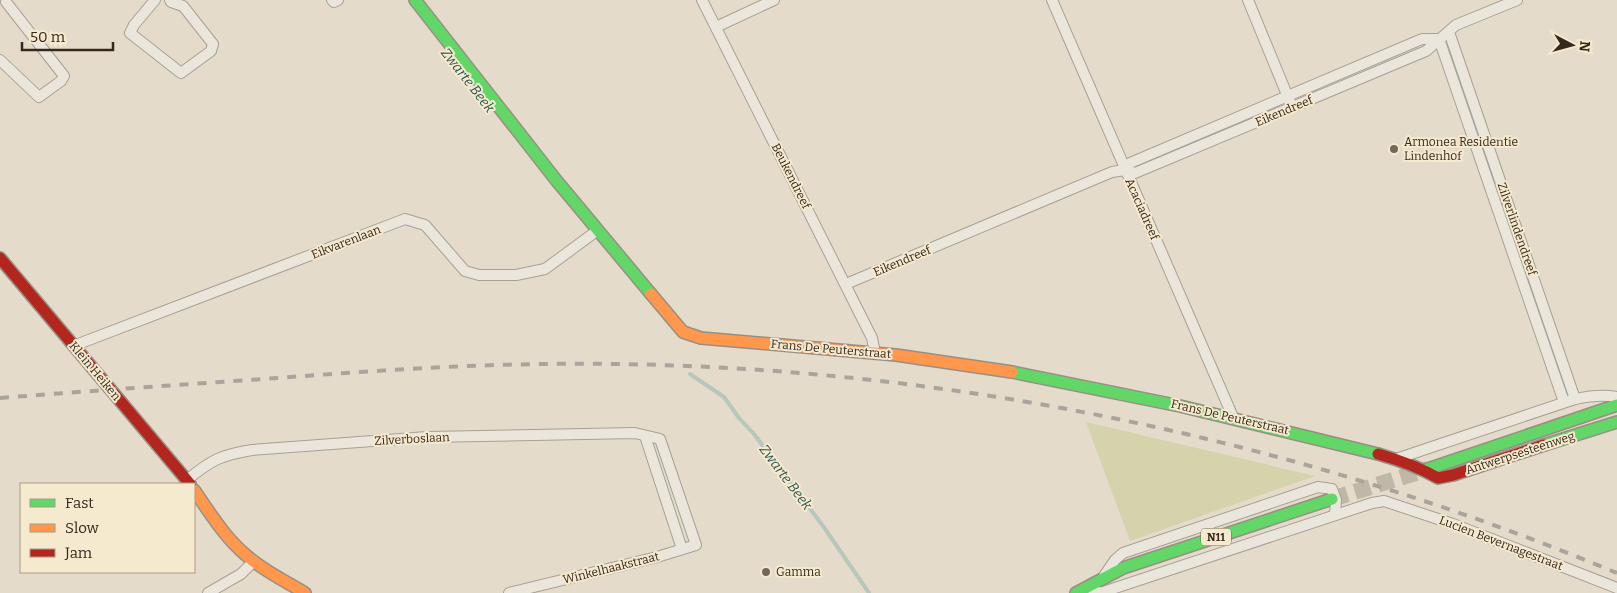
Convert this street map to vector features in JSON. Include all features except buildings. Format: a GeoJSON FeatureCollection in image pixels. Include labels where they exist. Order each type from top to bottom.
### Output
{"type":"FeatureCollection","features":[{"type":"Feature","properties":{"kind":"street"},"geometry":{"type":"LineString","coordinates":[[155,0],[134,25],[130,33],[181,73],[211,51],[213,44],[183,6],[170,0]]}},
{"type":"Feature","properties":{"kind":"street"},"geometry":{"type":"LineString","coordinates":[[332,0],[334,2],[338,0]]}},
{"type":"Feature","properties":{"kind":"street","name":"Frans De Peuterstraat"},"geometry":{"type":"LineString","coordinates":[[415,0],[556,180],[683,332],[701,338],[875,353],[1041,377],[1126,393],[1233,417],[1396,459]]}},
{"type":"Feature","properties":{"kind":"street","name":"Beukendreef"},"geometry":{"type":"LineString","coordinates":[[702,0],[846,284],[872,338],[875,353]]}},
{"type":"Feature","properties":{"kind":"street"},"geometry":{"type":"LineString","coordinates":[[716,27],[774,0]]}},
{"type":"Feature","properties":{"kind":"street","name":"Acaciadreef"},"geometry":{"type":"LineString","coordinates":[[1052,0],[1233,417]]}},
{"type":"Feature","properties":{"kind":"street"},"geometry":{"type":"LineString","coordinates":[[1248,0],[1292,108]]}},
{"type":"Feature","properties":{"kind":"street","name":"Eikendreef"},"geometry":{"type":"LineString","coordinates":[[846,284],[1112,172],[1125,170],[1135,173],[1292,108],[1426,51],[1456,25],[1517,0]]}},
{"type":"Feature","properties":{"kind":"street"},"geometry":{"type":"LineString","coordinates":[[0,60],[39,97],[61,81],[64,76],[5,3]]}},
{"type":"Feature","properties":{"kind":"street","name":"Zilverlindendreef"},"geometry":{"type":"LineString","coordinates":[[1449,32],[1575,399]]}},
{"type":"Feature","properties":{"kind":"street","name":"Eikendreef"},"geometry":{"type":"LineString","coordinates":[[1125,170],[1130,163],[1422,39],[1439,39]]}},
{"type":"Feature","properties":{"kind":"street","name":"Zilverlindendreef"},"geometry":{"type":"LineString","coordinates":[[1439,39],[1564,402]]}},
{"type":"Feature","properties":{"kind":"street"},"geometry":{"type":"LineString","coordinates":[[1492,191],[1503,187]]}},
{"type":"Feature","properties":{"kind":"street","name":"Eikvarenlaan"},"geometry":{"type":"LineString","coordinates":[[73,346],[405,219],[425,225],[465,271],[479,275],[516,275],[545,269],[598,230]]}},
{"type":"Feature","properties":{"kind":"street","name":"Klein Heiken"},"geometry":{"type":"LineString","coordinates":[[0,258],[188,483]]}},
{"type":"Feature","properties":{"kind":"street"},"geometry":{"type":"LineString","coordinates":[[1536,321],[1547,317]]}},
{"type":"Feature","properties":{"kind":"street"},"geometry":{"type":"LineString","coordinates":[[1396,459],[1564,402],[1590,396],[1610,395],[1617,397]]}},
{"type":"Feature","properties":{"kind":"street","name":"Antwerpsesteenweg"},"geometry":{"type":"LineString","coordinates":[[1426,469],[1617,405]]}},
{"type":"Feature","properties":{"kind":"street","name":"Antwerpsesteenweg"},"geometry":{"type":"LineString","coordinates":[[1396,459],[1405,464],[1426,469],[1438,478],[1445,477],[1617,422]]}},
{"type":"Feature","properties":{"kind":"street","name":"Zilverboslaan"},"geometry":{"type":"LineString","coordinates":[[192,483],[217,458],[252,450],[427,437],[635,433],[645,436],[682,549]]}},
{"type":"Feature","properties":{"kind":"street"},"geometry":{"type":"LineString","coordinates":[[1426,450],[1423,459],[1426,469]]}},
{"type":"Feature","properties":{"kind":"street"},"geometry":{"type":"LineString","coordinates":[[1076,593],[1103,592],[1335,515],[1336,500],[1332,489],[1318,487],[1123,553],[1115,560],[1102,579]]}},
{"type":"Feature","properties":{"kind":"street","name":"Klein Heiken"},"geometry":{"type":"LineString","coordinates":[[195,492],[222,531],[238,549],[305,593]]}},
{"type":"Feature","properties":{"kind":"street","name":"N11"},"geometry":{"type":"LineString","coordinates":[[1076,593],[1123,568],[1139,562],[1332,499]]}},
{"type":"Feature","properties":{"kind":"street","name":"Lucien Bevernagestraat"},"geometry":{"type":"LineString","coordinates":[[1335,515],[1384,501],[1453,524],[1617,588]]}},
{"type":"Feature","properties":{"kind":"street","name":"Winkelhaakstraat"},"geometry":{"type":"LineString","coordinates":[[510,593],[657,557],[682,549]]}},
{"type":"Feature","properties":{"kind":"street"},"geometry":{"type":"LineString","coordinates":[[208,593],[241,574],[254,561]]}},
{"type":"Feature","properties":{"kind":"green space"},"geometry":{"type":"Polygon","coordinates":[[[1086,422],[1315,476],[1130,541],[1086,422]]]}},
{"type":"Feature","properties":{"kind":"waterway","name":"Zwarte Beek"},"geometry":{"type":"LineString","coordinates":[[690,374],[724,397],[823,526],[869,593]]}},
{"type":"Feature","properties":{"kind":"tunnel"},"geometry":{"type":"LineString","coordinates":[[1332,499],[1428,469]]}},
{"type":"Feature","properties":{"kind":"railway"},"geometry":{"type":"LineString","coordinates":[[0,398],[369,371],[545,364],[682,366],[819,375],[956,391],[1092,414],[1226,444],[1358,480],[1489,523],[1617,573]]}},
{"type":"Feature","properties":{"kind":"traffic: fast"},"geometry":{"type":"LineString","coordinates":[[415,0],[556,180],[651,294]]}},
{"type":"Feature","properties":{"kind":"traffic: fast"},"geometry":{"type":"LineString","coordinates":[[1012,372],[1180,406],[1378,454]]}},
{"type":"Feature","properties":{"kind":"traffic: fast"},"geometry":{"type":"LineString","coordinates":[[1428,469],[1617,405]]}},
{"type":"Feature","properties":{"kind":"traffic: fast"},"geometry":{"type":"LineString","coordinates":[[1544,445],[1617,422]]}},
{"type":"Feature","properties":{"kind":"traffic: fast"},"geometry":{"type":"LineString","coordinates":[[1076,593],[1123,568],[1332,499]]}},
{"type":"Feature","properties":{"kind":"traffic: slow"},"geometry":{"type":"LineString","coordinates":[[651,294],[683,332],[701,338],[896,355],[1012,372]]}},
{"type":"Feature","properties":{"kind":"traffic: slow"},"geometry":{"type":"LineString","coordinates":[[195,491],[218,525],[239,549],[260,566],[305,593]]}},
{"type":"Feature","properties":{"kind":"traffic: jam"},"geometry":{"type":"LineString","coordinates":[[0,258],[189,483]]}},
{"type":"Feature","properties":{"kind":"traffic: jam"},"geometry":{"type":"LineString","coordinates":[[1378,454],[1409,464],[1438,478],[1453,475],[1544,445]]}},
{"type":"Feature","properties":{"kind":"place","name":"Armonea Residentie Lindenhof"},"geometry":{"type":"Point","coordinates":[1394,149]}},
{"type":"Feature","properties":{"kind":"place","name":"Gamma"},"geometry":{"type":"Point","coordinates":[766,572]}}]}
